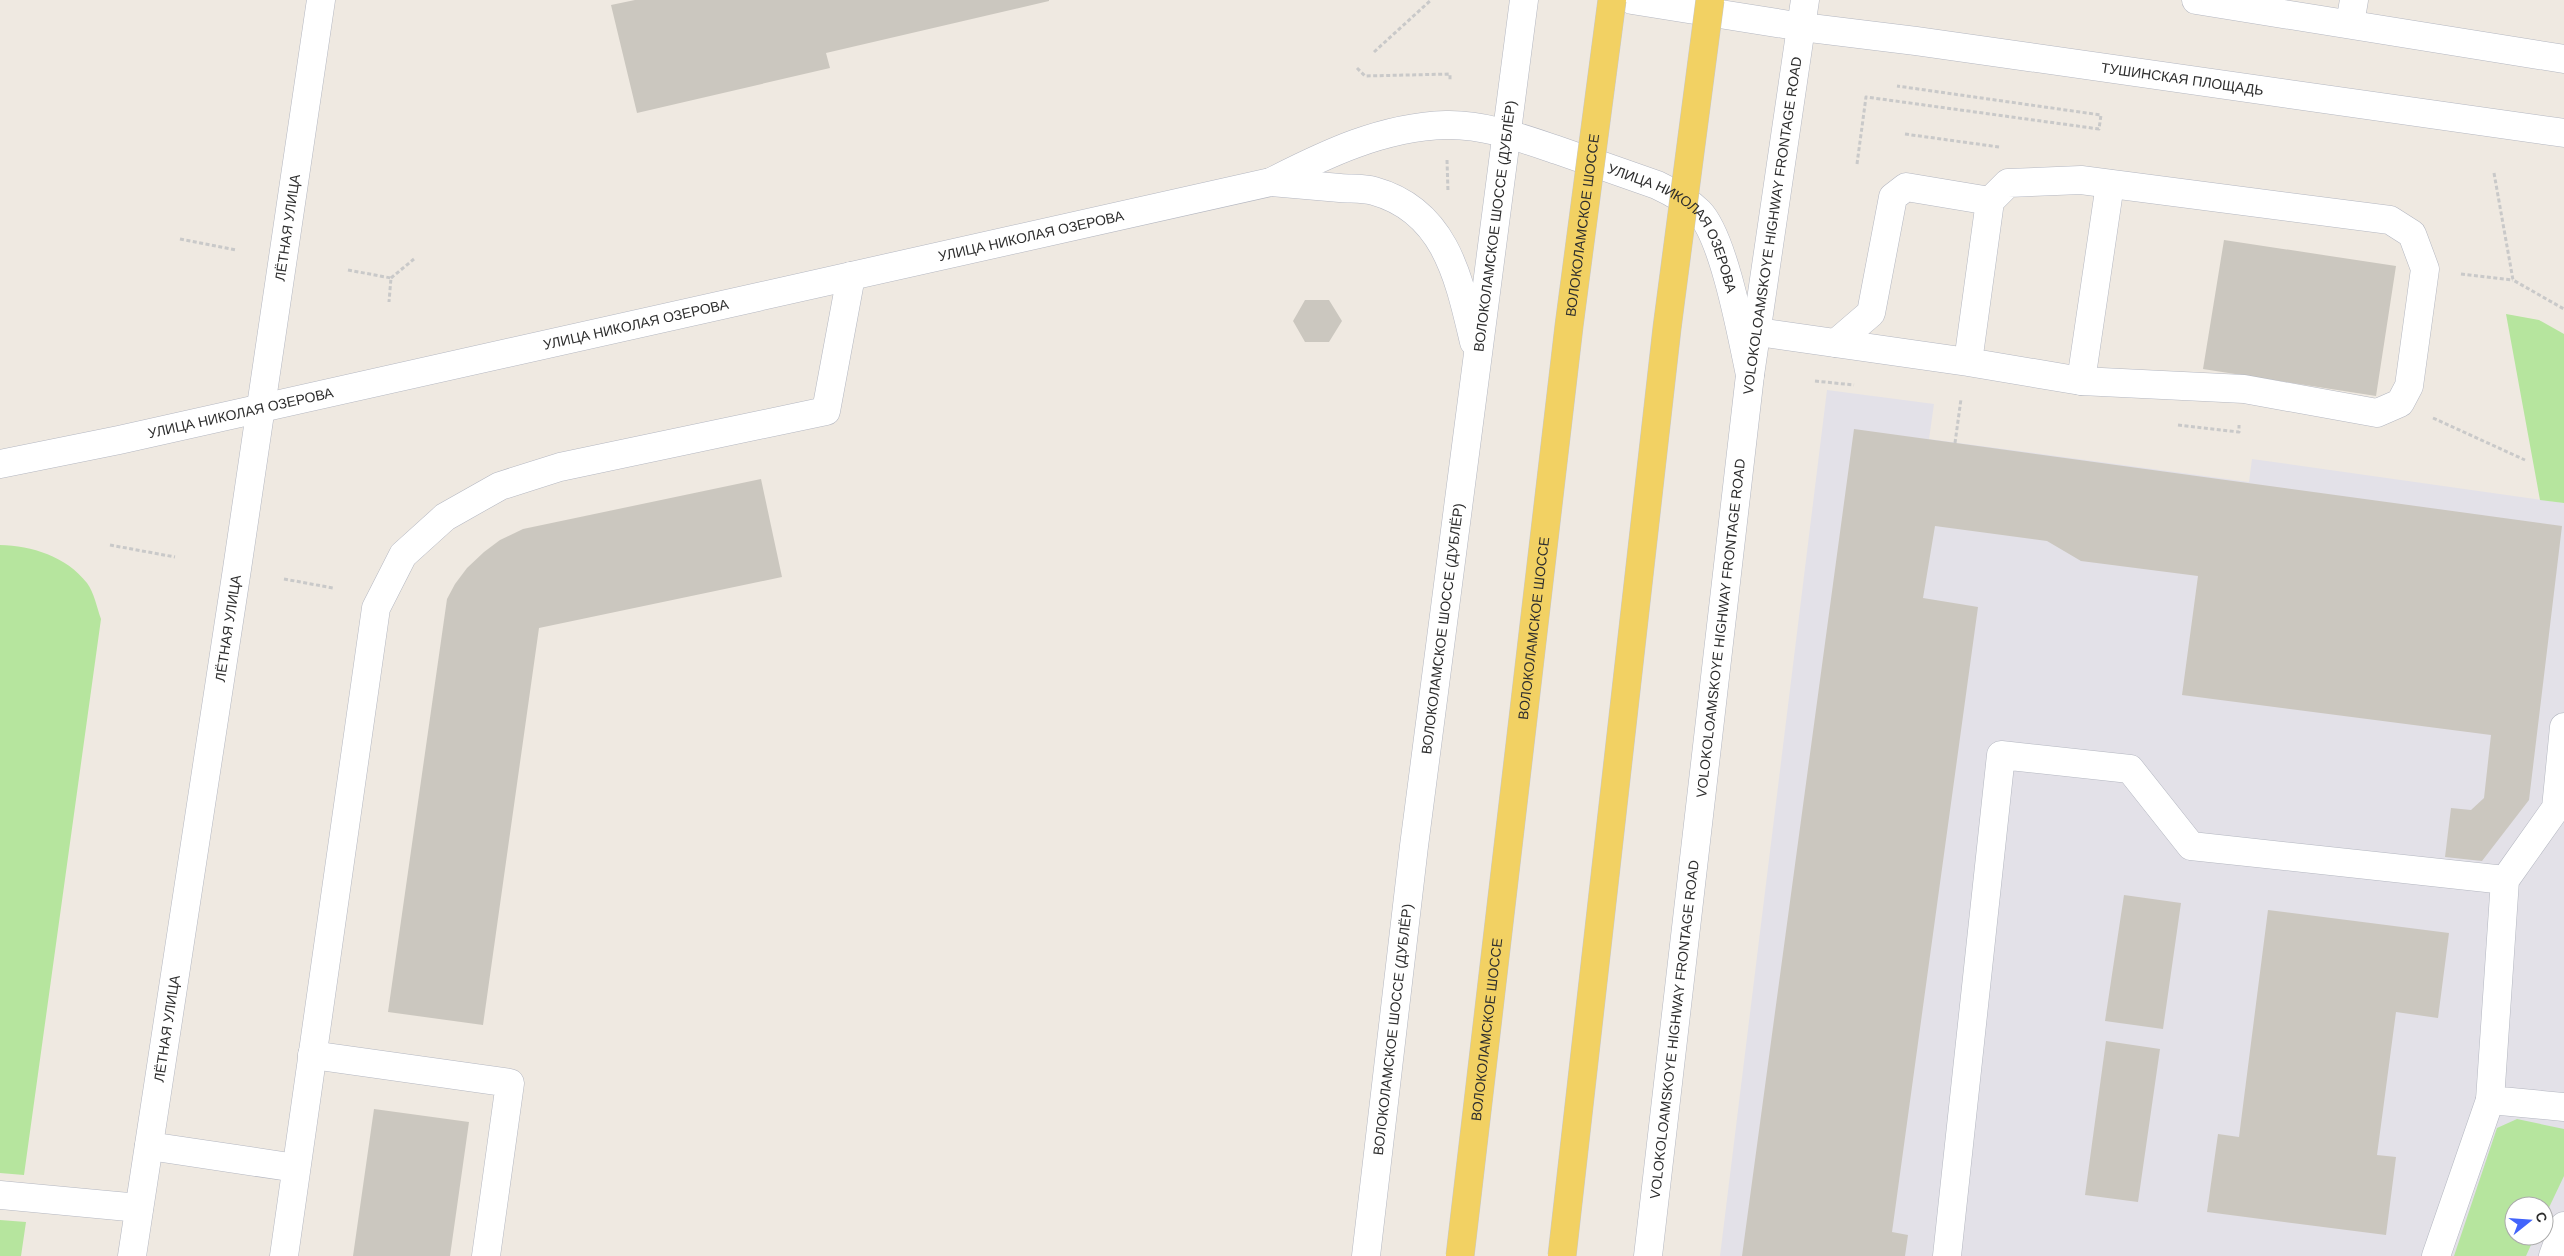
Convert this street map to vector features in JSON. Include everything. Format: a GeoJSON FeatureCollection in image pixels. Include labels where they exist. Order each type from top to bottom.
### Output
{"type":"FeatureCollection","features":[{"type":"Feature","properties":{"kind":"main road","name":"ВОЛОКОЛАМСКОЕ ШОССЕ"},"geometry":{"type":"LineString","coordinates":[[1460,1256],[1568,336],[1612,0]]}},
{"type":"Feature","properties":{"kind":"main road"},"geometry":{"type":"LineString","coordinates":[[1562,1256],[1667,328],[1710,0]]}},
{"type":"Feature","properties":{"kind":"street","name":"ЛЁТНАЯ УЛИЦА"},"geometry":{"type":"LineString","coordinates":[[132,1256],[261,408],[320,0]]}},
{"type":"Feature","properties":{"kind":"street","name":"ВОЛОКОЛАМСКОЕ ШОССЕ (ДУБЛЁР)"},"geometry":{"type":"LineString","coordinates":[[1366,1256],[1413,855],[1524,0]]}},
{"type":"Feature","properties":{"kind":"street","name":"ТУШИНСКАЯ ПЛОЩАДЬ"},"geometry":{"type":"LineString","coordinates":[[1632,0],[1802,27],[1916,41],[2564,133]]}},
{"type":"Feature","properties":{"kind":"street","name":"VOLOKOLOAMSKOYE HIGHWAY FRONTAGE ROAD"},"geometry":{"type":"LineString","coordinates":[[1648,1256],[1750,375],[1758,332],[1805,0]]}},
{"type":"Feature","properties":{"kind":"street"},"geometry":{"type":"LineString","coordinates":[[2196,0],[2352,12],[2564,59]]}},
{"type":"Feature","properties":{"kind":"street","name":"УЛИЦА НИКОЛАЯ ОЗЕРОВА"},"geometry":{"type":"LineString","coordinates":[[0,464],[261,408],[1271,182],[1334,150],[1375,137],[1418,127],[1448,125],[1507,133],[1657,185],[1680,197],[1700,213],[1712,232],[1721,257],[1750,375]]}},
{"type":"Feature","properties":{"kind":"street"},"geometry":{"type":"LineString","coordinates":[[1758,332],[1968,362],[2081,381],[2244,389],[2377,413],[2400,403],[2410,386],[2426,269],[2412,234],[2390,220],[2082,180],[2008,183],[1990,201],[1968,362]]}},
{"type":"Feature","properties":{"kind":"street","name":"УЛИЦА НИКОЛАЯ ОЗЕРОВА"},"geometry":{"type":"LineString","coordinates":[[1271,182],[1372,191],[1392,197],[1427,223],[1448,252],[1461,286],[1478,360]]}},
{"type":"Feature","properties":{"kind":"street"},"geometry":{"type":"LineString","coordinates":[[2081,381],[2110,184]]}},
{"type":"Feature","properties":{"kind":"street"},"geometry":{"type":"LineString","coordinates":[[1836,343],[1871,313],[1893,197],[1906,187],[1990,201]]}},
{"type":"Feature","properties":{"kind":"street"},"geometry":{"type":"LineString","coordinates":[[284,1256],[376,608],[403,555],[445,517],[500,486],[560,467],[826,411],[851,276]]}},
{"type":"Feature","properties":{"kind":"street"},"geometry":{"type":"LineString","coordinates":[[2436,1256],[2490,1100],[2505,880],[2556,808],[2564,727]]}},
{"type":"Feature","properties":{"kind":"street"},"geometry":{"type":"LineString","coordinates":[[1947,1256],[2001,755],[2130,769],[2191,846],[2505,880]]}},
{"type":"Feature","properties":{"kind":"street"},"geometry":{"type":"LineString","coordinates":[[312,1055],[510,1083],[486,1256]]}},
{"type":"Feature","properties":{"kind":"street"},"geometry":{"type":"LineString","coordinates":[[2490,1100],[2564,1107]]}},
{"type":"Feature","properties":{"kind":"street"},"geometry":{"type":"LineString","coordinates":[[149,1146],[296,1168]]}},
{"type":"Feature","properties":{"kind":"street"},"geometry":{"type":"LineString","coordinates":[[0,1195],[139,1208]]}},
{"type":"Feature","properties":{"kind":"street"},"geometry":{"type":"LineString","coordinates":[[2553,1256],[2564,1226]]}},
{"type":"Feature","properties":{"kind":"path"},"geometry":{"type":"LineString","coordinates":[[1374,52],[1431,0]]}},
{"type":"Feature","properties":{"kind":"path"},"geometry":{"type":"LineString","coordinates":[[1357,68],[1366,76],[1450,74],[1450,80]]}},
{"type":"Feature","properties":{"kind":"path"},"geometry":{"type":"LineString","coordinates":[[1857,164],[1866,97],[2099,130],[2101,115],[1897,86]]}},
{"type":"Feature","properties":{"kind":"path"},"geometry":{"type":"LineString","coordinates":[[1905,134],[2008,149]]}},
{"type":"Feature","properties":{"kind":"path"},"geometry":{"type":"LineString","coordinates":[[1447,152],[1448,194]]}},
{"type":"Feature","properties":{"kind":"path"},"geometry":{"type":"LineString","coordinates":[[2494,173],[2513,280]]}},
{"type":"Feature","properties":{"kind":"path"},"geometry":{"type":"LineString","coordinates":[[180,239],[236,250]]}},
{"type":"Feature","properties":{"kind":"path"},"geometry":{"type":"LineString","coordinates":[[389,302],[391,278],[414,259]]}},
{"type":"Feature","properties":{"kind":"path"},"geometry":{"type":"LineString","coordinates":[[2426,269],[2513,280],[2564,309]]}},
{"type":"Feature","properties":{"kind":"path"},"geometry":{"type":"LineString","coordinates":[[348,270],[391,278]]}},
{"type":"Feature","properties":{"kind":"path"},"geometry":{"type":"LineString","coordinates":[[1955,443],[1962,398]]}},
{"type":"Feature","properties":{"kind":"path"},"geometry":{"type":"LineString","coordinates":[[2400,403],[2525,460]]}},
{"type":"Feature","properties":{"kind":"path"},"geometry":{"type":"LineString","coordinates":[[110,545],[176,557]]}},
{"type":"Feature","properties":{"kind":"path"},"geometry":{"type":"LineString","coordinates":[[284,579],[333,588]]}},
{"type":"Feature","properties":{"kind":"shaded area"},"geometry":{"type":"Polygon","coordinates":[[[1827,390],[1934,404],[1929,439],[2249,482],[2252,459],[2564,503],[2564,1256],[1720,1256],[1827,390]]]}},
{"type":"Feature","properties":{"kind":"green space"},"geometry":{"type":"Polygon","coordinates":[[[2506,314],[2539,320],[2564,334],[2564,503],[2540,500],[2506,314]]]}},
{"type":"Feature","properties":{"kind":"green space"},"geometry":{"type":"Polygon","coordinates":[[[0,545],[36,550],[59,559],[69,566],[87,583],[101,619],[24,1175],[0,1173],[0,545]]]}},
{"type":"Feature","properties":{"kind":"green space"},"geometry":{"type":"Polygon","coordinates":[[[2517,1119],[2564,1129],[2564,1176],[2554,1197],[2504,1196],[2504,1246],[2530,1246],[2526,1256],[2454,1256],[2497,1128],[2517,1119]]]}},
{"type":"Feature","properties":{"kind":"green space"},"geometry":{"type":"Polygon","coordinates":[[[0,1220],[26,1222],[21,1256],[0,1256],[0,1220]]]}},
{"type":"Feature","properties":{"kind":"building"},"geometry":{"type":"Polygon","coordinates":[[[635,0],[1049,1],[826,53],[830,68],[637,113],[611,5],[635,0]]]}},
{"type":"Feature","properties":{"kind":"building"},"geometry":{"type":"Polygon","coordinates":[[[2224,240],[2396,266],[2376,396],[2203,369],[2224,240]]]}},
{"type":"Feature","properties":{"kind":"building"},"geometry":{"type":"Polygon","coordinates":[[[1305,300],[1329,300],[1342,321],[1329,342],[1305,342],[1293,321],[1305,300]]]}},
{"type":"Feature","properties":{"kind":"building"},"geometry":{"type":"Polygon","coordinates":[[[1854,429],[2562,526],[2529,800],[2482,861],[2445,857],[2451,808],[2471,810],[2484,798],[2491,735],[2182,695],[2198,576],[2081,561],[2047,541],[1935,526],[1923,598],[1978,607],[1892,1232],[1908,1235],[1905,1256],[1742,1256],[1854,429]]]}},
{"type":"Feature","properties":{"kind":"building"},"geometry":{"type":"Polygon","coordinates":[[[761,479],[782,577],[539,628],[483,1025],[388,1012],[447,599],[455,584],[467,568],[484,552],[500,540],[523,529],[761,479]]]}},
{"type":"Feature","properties":{"kind":"building"},"geometry":{"type":"Polygon","coordinates":[[[2124,895],[2181,903],[2163,1029],[2105,1021],[2124,895]]]}},
{"type":"Feature","properties":{"kind":"building"},"geometry":{"type":"Polygon","coordinates":[[[2268,910],[2449,933],[2438,1018],[2396,1012],[2377,1155],[2396,1157],[2386,1235],[2207,1212],[2218,1134],[2239,1137],[2268,910]]]}},
{"type":"Feature","properties":{"kind":"building"},"geometry":{"type":"Polygon","coordinates":[[[2106,1041],[2160,1049],[2138,1202],[2085,1195],[2106,1041]]]}},
{"type":"Feature","properties":{"kind":"building"},"geometry":{"type":"Polygon","coordinates":[[[374,1109],[469,1122],[450,1256],[353,1256],[374,1109]]]}}]}
